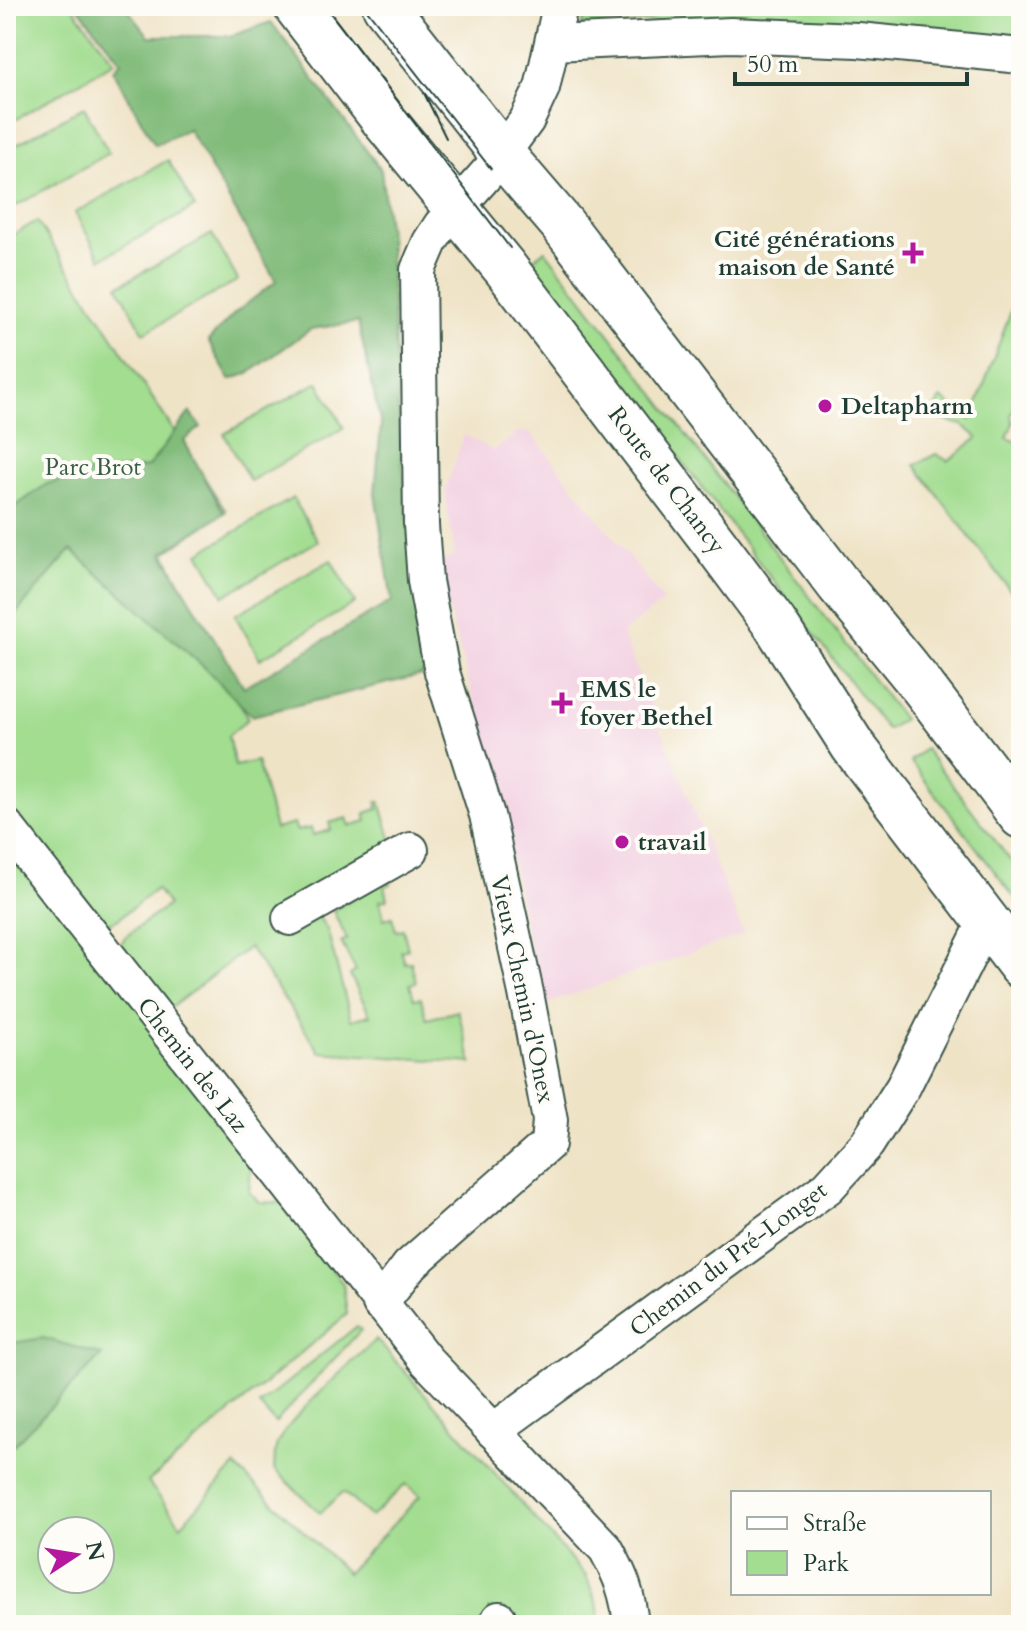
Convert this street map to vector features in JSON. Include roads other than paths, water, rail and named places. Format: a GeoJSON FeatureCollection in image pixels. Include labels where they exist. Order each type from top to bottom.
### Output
{"type":"FeatureCollection","features":[{"type":"Feature","properties":{"kind":"main road","name":"Route de Chancy"},"geometry":{"type":"LineString","coordinates":[[296,6],[386,123],[514,280],[737,573],[775,624],[853,746],[1021,966]]}},
{"type":"Feature","properties":{"kind":"main road"},"geometry":{"type":"LineString","coordinates":[[385,6],[502,154],[562,224],[1021,816]]}},
{"type":"Feature","properties":{"kind":"street","name":"Vieux Chemin d'Onex"},"geometry":{"type":"LineString","coordinates":[[380,1304],[409,1266],[548,1144],[550,1120],[526,993],[487,815],[442,672],[425,581],[421,525],[418,270],[430,242],[527,120],[542,88],[560,6]]}},
{"type":"Feature","properties":{"kind":"street"},"geometry":{"type":"LineString","coordinates":[[553,43],[731,35],[858,40],[1021,56]]}},
{"type":"Feature","properties":{"kind":"street","name":"Chemin des Laz"},"geometry":{"type":"LineString","coordinates":[[6,826],[380,1304]]}},
{"type":"Feature","properties":{"kind":"street"},"geometry":{"type":"LineString","coordinates":[[290,918],[411,850]]}},
{"type":"Feature","properties":{"kind":"street","name":"Chemin du Pré-Longet"},"geometry":{"type":"LineString","coordinates":[[493,1431],[828,1187],[867,1144],[903,1087],[986,921]]}},
{"type":"Feature","properties":{"kind":"street"},"geometry":{"type":"LineString","coordinates":[[380,1304],[426,1360],[606,1549],[628,1597],[631,1625]]}},
{"type":"Feature","properties":{"kind":"tram line"},"geometry":{"type":"LineString","coordinates":[[325,6],[510,248]]}},
{"type":"Feature","properties":{"kind":"tram line"},"geometry":{"type":"LineString","coordinates":[[364,6],[491,169]]}},
{"type":"Feature","properties":{"kind":"tram line"},"geometry":{"type":"LineString","coordinates":[[424,93],[446,138]]}},
{"type":"Feature","properties":{"kind":"place","name":"Cité générations maison de Santé"},"geometry":{"type":"Point","coordinates":[913,253]}},
{"type":"Feature","properties":{"kind":"place","name":"Deltapharm"},"geometry":{"type":"Point","coordinates":[825,406]}},
{"type":"Feature","properties":{"kind":"place","name":"EMS le foyer Bethel"},"geometry":{"type":"Point","coordinates":[562,703]}},
{"type":"Feature","properties":{"kind":"place","name":"travail"},"geometry":{"type":"Point","coordinates":[622,842]}},
{"type":"Feature","properties":{"kind":"park label","name":"Parc Brot"},"geometry":{"type":"Point","coordinates":[93,467]}}]}
